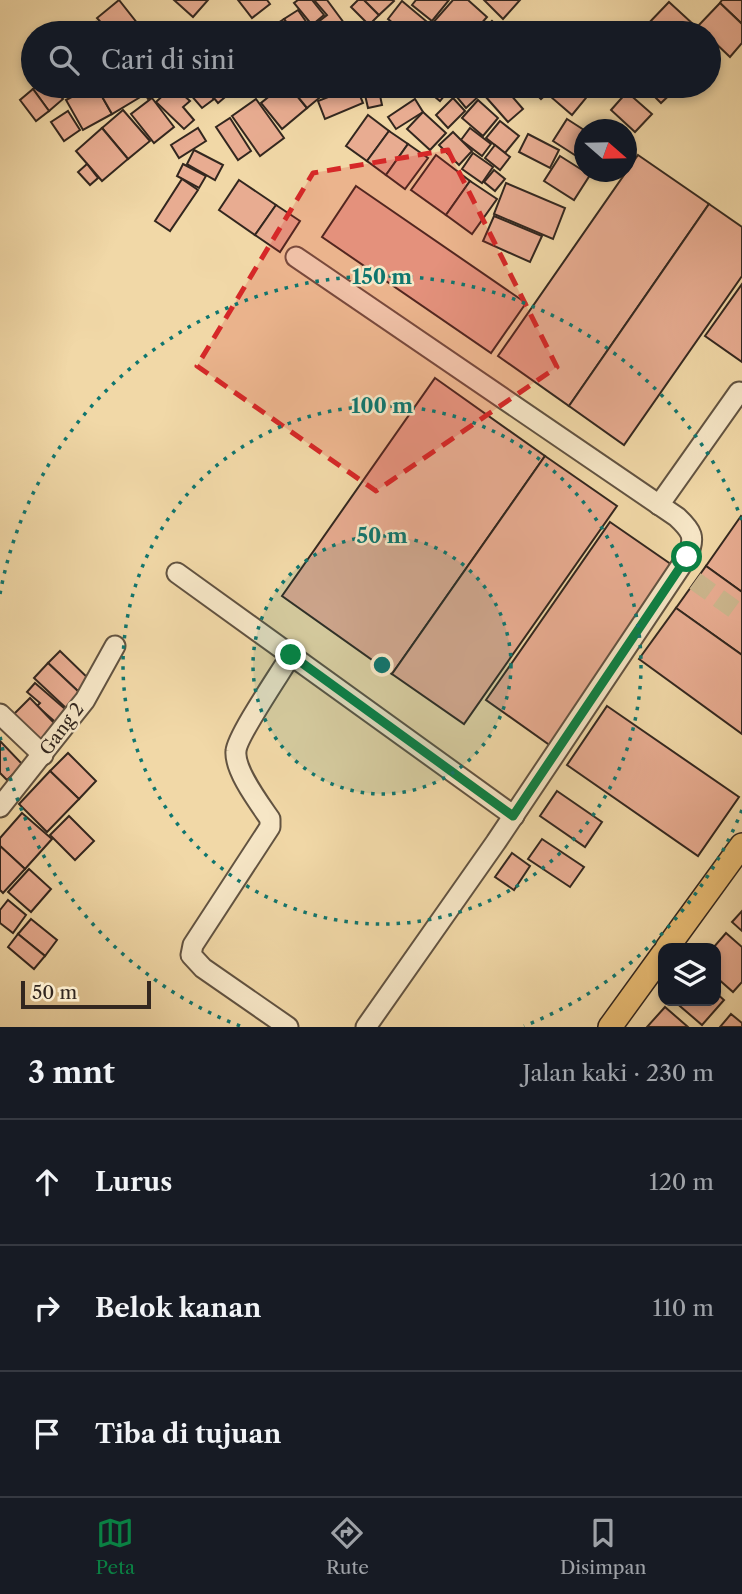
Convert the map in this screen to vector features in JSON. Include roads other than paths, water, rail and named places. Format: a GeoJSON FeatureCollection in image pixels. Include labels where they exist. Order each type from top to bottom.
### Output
{"type":"FeatureCollection","features":[{"type":"Feature","properties":{"kind":"main road"},"geometry":{"type":"LineString","coordinates":[[671,943],[742,845]]}},
{"type":"Feature","properties":{"kind":"main road"},"geometry":{"type":"LineString","coordinates":[[610,1027],[658,961]]}},
{"type":"Feature","properties":{"kind":"street"},"geometry":{"type":"LineString","coordinates":[[296,257],[659,505],[686,526],[693,544],[513,816],[366,1027]]}},
{"type":"Feature","properties":{"kind":"street"},"geometry":{"type":"LineString","coordinates":[[659,505],[739,392]]}},
{"type":"Feature","properties":{"kind":"street"},"geometry":{"type":"LineString","coordinates":[[678,570],[695,582]]}},
{"type":"Feature","properties":{"kind":"street"},"geometry":{"type":"LineString","coordinates":[[177,573],[513,816]]}},
{"type":"Feature","properties":{"kind":"street","name":"Gang 2"},"geometry":{"type":"LineString","coordinates":[[0,807],[85,701],[115,646]]}},
{"type":"Feature","properties":{"kind":"street"},"geometry":{"type":"LineString","coordinates":[[288,1027],[203,968],[191,956],[193,945],[270,827],[270,819],[239,766],[236,750],[291,655]]}},
{"type":"Feature","properties":{"kind":"street"},"geometry":{"type":"LineString","coordinates":[[0,714],[43,755]]}},
{"type":"Feature","properties":{"kind":"tunnel"},"geometry":{"type":"LineString","coordinates":[[695,581],[742,615]]}}]}
